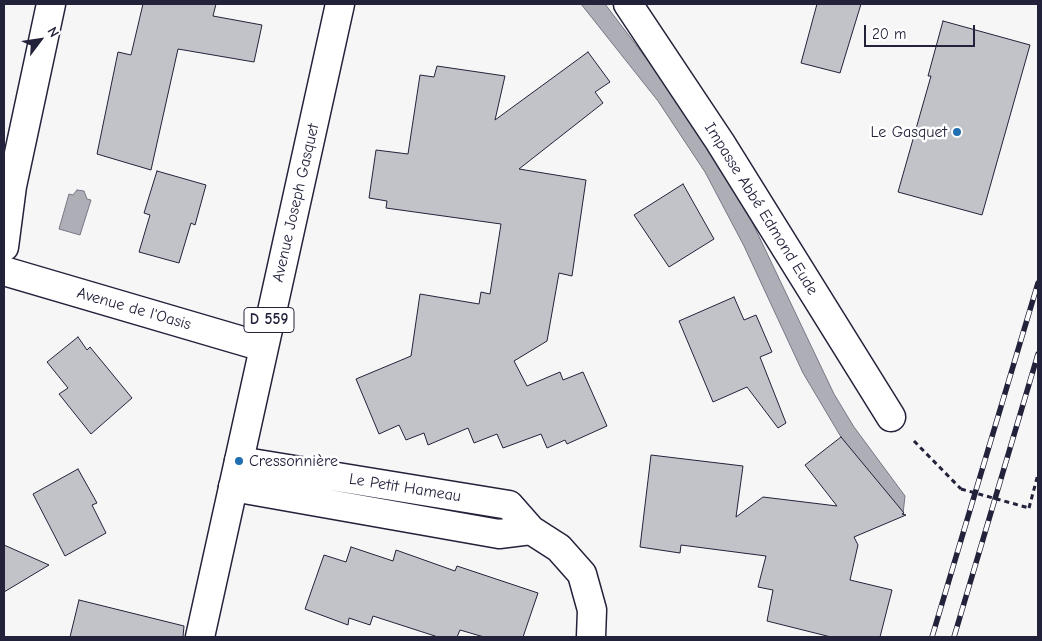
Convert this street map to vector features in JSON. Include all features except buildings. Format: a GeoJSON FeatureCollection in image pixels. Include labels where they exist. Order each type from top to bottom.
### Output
{"type":"FeatureCollection","features":[{"type":"Feature","properties":{"kind":"street"},"geometry":{"type":"LineString","coordinates":[[4,247],[12,186],[50,4]]}},
{"type":"Feature","properties":{"kind":"street","name":"Avenue Joseph Gasquet"},"geometry":{"type":"LineString","coordinates":[[200,637],[340,4]]}},
{"type":"Feature","properties":{"kind":"street","name":"Impasse Abbé Edmond Eude"},"geometry":{"type":"LineString","coordinates":[[628,4],[725,151],[891,417]]}},
{"type":"Feature","properties":{"kind":"street","name":"Avenue de l'Oasis"},"geometry":{"type":"LineString","coordinates":[[4,271],[263,347]]}},
{"type":"Feature","properties":{"kind":"street","name":"Le Petit Hameau"},"geometry":{"type":"LineString","coordinates":[[236,474],[509,505],[531,530],[559,548],[582,574],[592,610],[591,637]]}},
{"type":"Feature","properties":{"kind":"path"},"geometry":{"type":"LineString","coordinates":[[891,417],[961,489],[1028,508],[1038,474]]}},
{"type":"Feature","properties":{"kind":"shaded area"},"geometry":{"type":"Polygon","coordinates":[[[581,4],[605,4],[690,116],[744,205],[834,394],[854,427],[905,496],[903,514],[841,437],[803,373],[744,246],[705,172],[658,101],[581,4]]]}},
{"type":"Feature","properties":{"kind":"shaded area"},"geometry":{"type":"Polygon","coordinates":[[[77,190],[84,191],[87,199],[91,200],[80,235],[59,229],[69,194],[73,195],[77,190]]]}},
{"type":"Feature","properties":{"kind":"railway"},"geometry":{"type":"LineString","coordinates":[[932,637],[1038,283]]}},
{"type":"Feature","properties":{"kind":"railway"},"geometry":{"type":"LineString","coordinates":[[954,637],[1038,354]]}},
{"type":"Feature","properties":{"kind":"place","name":"Le Gasquet"},"geometry":{"type":"Point","coordinates":[957,132]}},
{"type":"Feature","properties":{"kind":"place","name":"Cressonnière"},"geometry":{"type":"Point","coordinates":[239,461]}}]}
